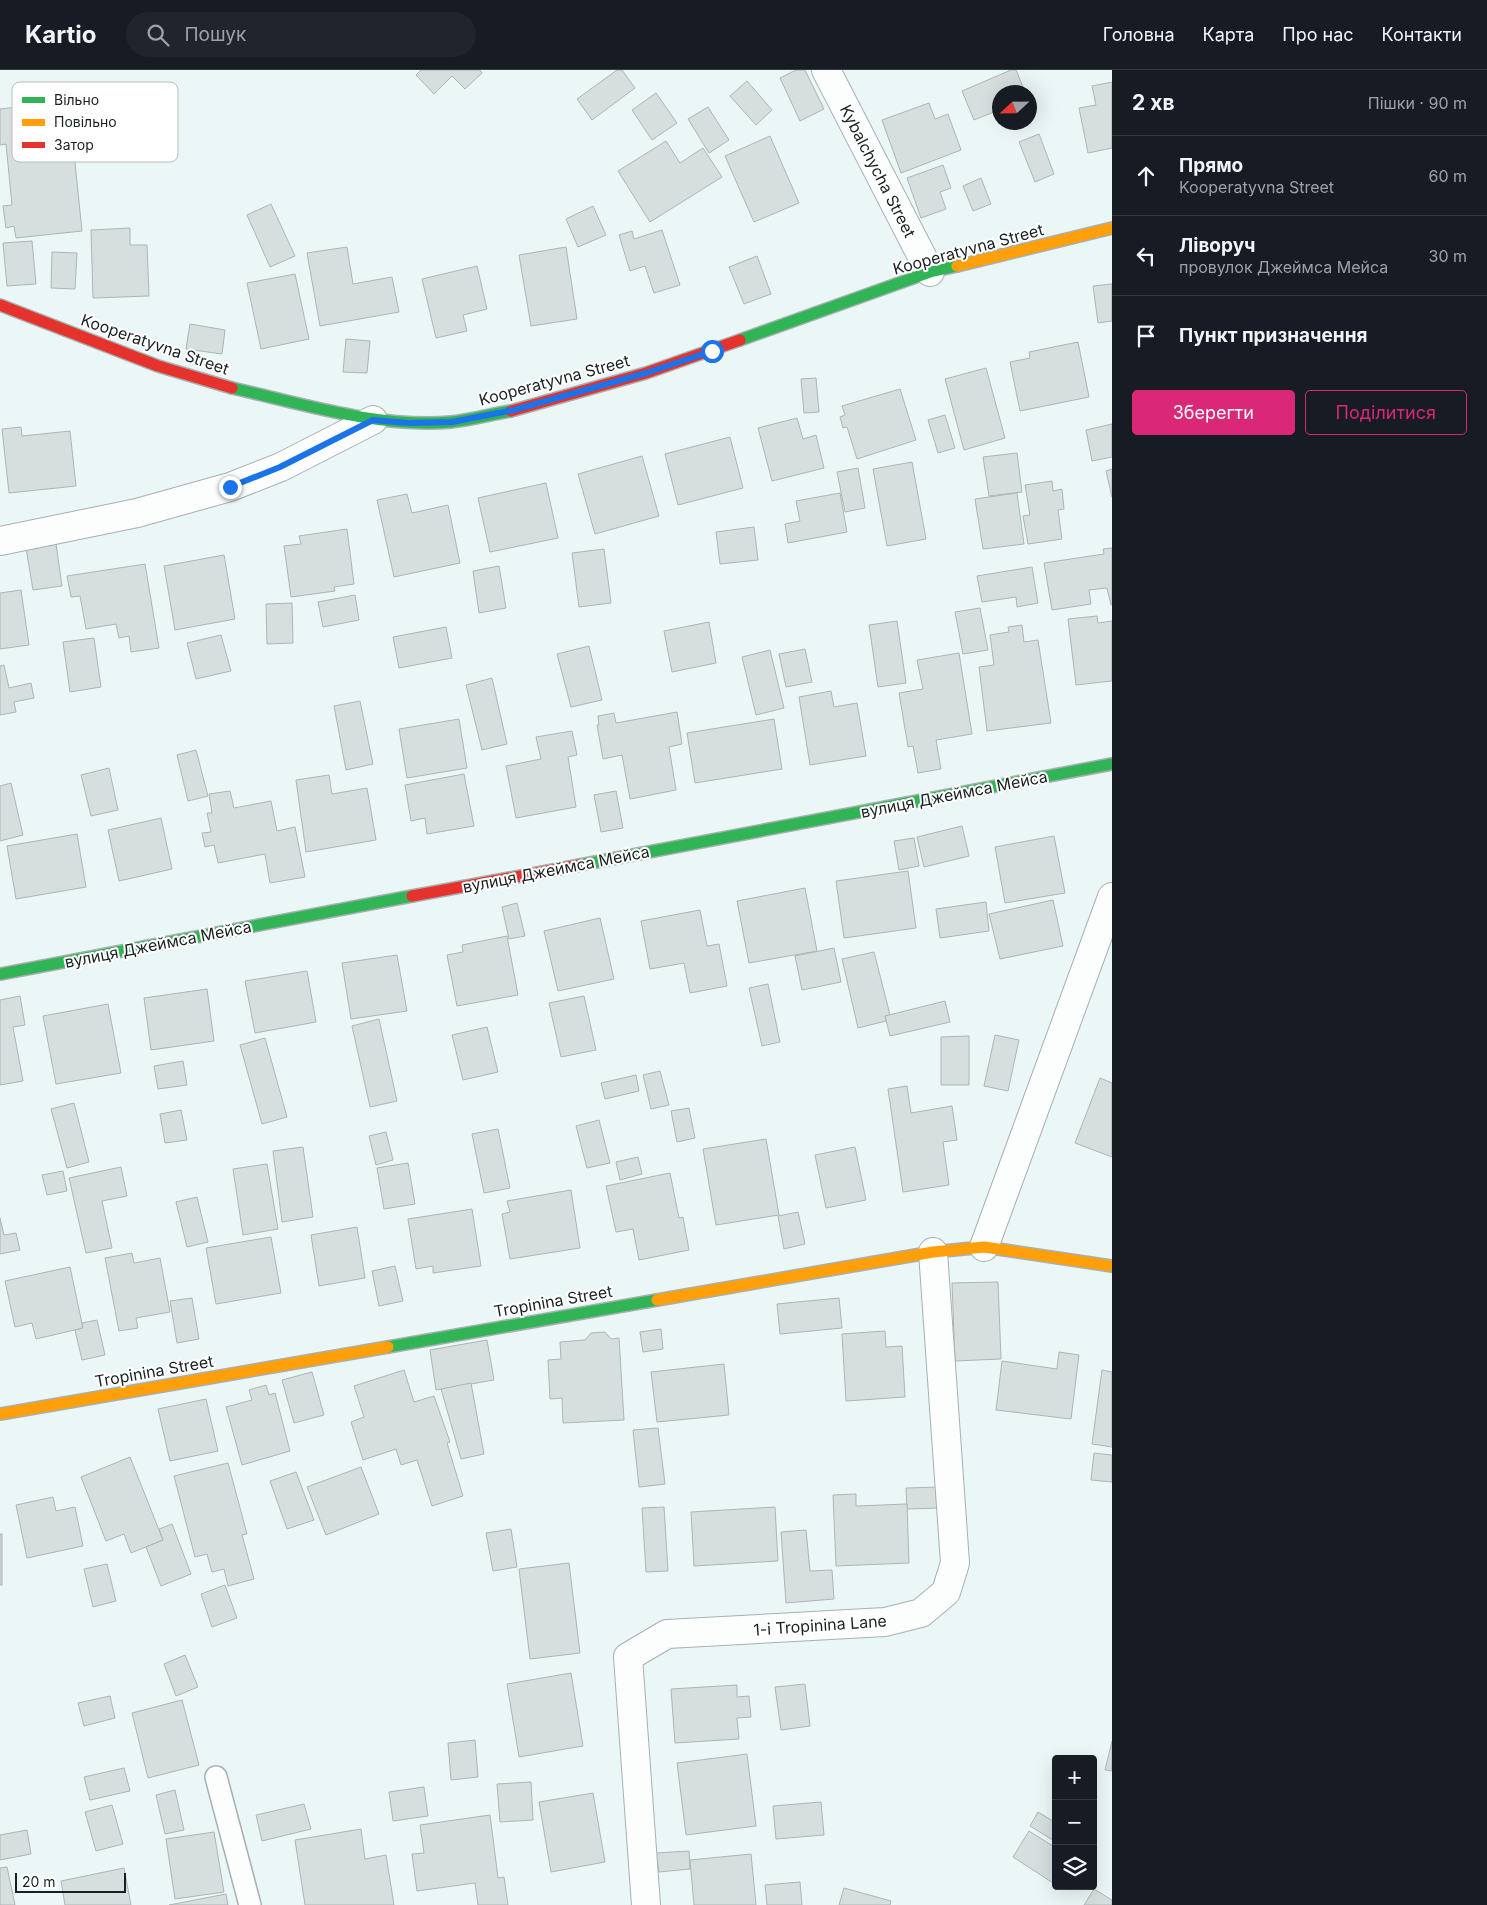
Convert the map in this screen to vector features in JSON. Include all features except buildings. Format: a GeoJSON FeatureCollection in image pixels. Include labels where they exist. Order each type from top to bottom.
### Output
{"type":"FeatureCollection","features":[{"type":"Feature","properties":{"kind":"street","name":"Kybalchycha Street"},"geometry":{"type":"LineString","coordinates":[[826,70],[930,272]]}},
{"type":"Feature","properties":{"kind":"street","name":"Kooperatyvna Street"},"geometry":{"type":"LineString","coordinates":[[0,305],[158,366],[212,383],[373,420],[409,423],[452,422],[514,410],[646,373],[930,272],[1112,228]]}},
{"type":"Feature","properties":{"kind":"street"},"geometry":{"type":"LineString","coordinates":[[0,541],[137,512],[230,487],[280,467],[373,420]]}},
{"type":"Feature","properties":{"kind":"street","name":"вулиця Джеймса Мейса"},"geometry":{"type":"LineString","coordinates":[[0,974],[1112,764]]}},
{"type":"Feature","properties":{"kind":"street"},"geometry":{"type":"LineString","coordinates":[[984,1247],[1112,897]]}},
{"type":"Feature","properties":{"kind":"street","name":"Tropinina Street"},"geometry":{"type":"LineString","coordinates":[[0,1414],[933,1252],[984,1247],[1112,1266]]}},
{"type":"Feature","properties":{"kind":"street","name":"1-i Tropinina Lane"},"geometry":{"type":"LineString","coordinates":[[646,1905],[628,1658],[667,1634],[885,1622],[921,1613],[946,1592],[955,1563],[933,1252]]}},
{"type":"Feature","properties":{"kind":"lane"},"geometry":{"type":"LineString","coordinates":[[216,1777],[250,1905]]}},
{"type":"Feature","properties":{"kind":"traffic: fast"},"geometry":{"type":"LineString","coordinates":[[740,340],[930,272],[957,266]]}},
{"type":"Feature","properties":{"kind":"traffic: fast"},"geometry":{"type":"LineString","coordinates":[[232,388],[341,413],[396,421],[423,423],[451,422],[511,411]]}},
{"type":"Feature","properties":{"kind":"traffic: fast"},"geometry":{"type":"LineString","coordinates":[[580,865],[1112,764]]}},
{"type":"Feature","properties":{"kind":"traffic: fast"},"geometry":{"type":"LineString","coordinates":[[0,974],[412,896]]}},
{"type":"Feature","properties":{"kind":"traffic: fast"},"geometry":{"type":"LineString","coordinates":[[388,1347],[657,1300]]}},
{"type":"Feature","properties":{"kind":"traffic: slow"},"geometry":{"type":"LineString","coordinates":[[957,266],[1112,228]]}},
{"type":"Feature","properties":{"kind":"traffic: slow"},"geometry":{"type":"LineString","coordinates":[[657,1300],[933,1252],[984,1247],[1112,1266]]}},
{"type":"Feature","properties":{"kind":"traffic: slow"},"geometry":{"type":"LineString","coordinates":[[0,1414],[388,1347]]}},
{"type":"Feature","properties":{"kind":"traffic: jam"},"geometry":{"type":"LineString","coordinates":[[0,305],[158,366],[232,388]]}},
{"type":"Feature","properties":{"kind":"traffic: jam"},"geometry":{"type":"LineString","coordinates":[[511,411],[646,373],[740,340]]}},
{"type":"Feature","properties":{"kind":"traffic: jam"},"geometry":{"type":"LineString","coordinates":[[412,896],[580,865]]}},
{"type":"Feature","properties":{"kind":"route"},"geometry":{"type":"LineString","coordinates":[[230,487],[280,467],[373,420],[409,423],[452,422],[514,410],[646,373],[712,351]]}}]}
